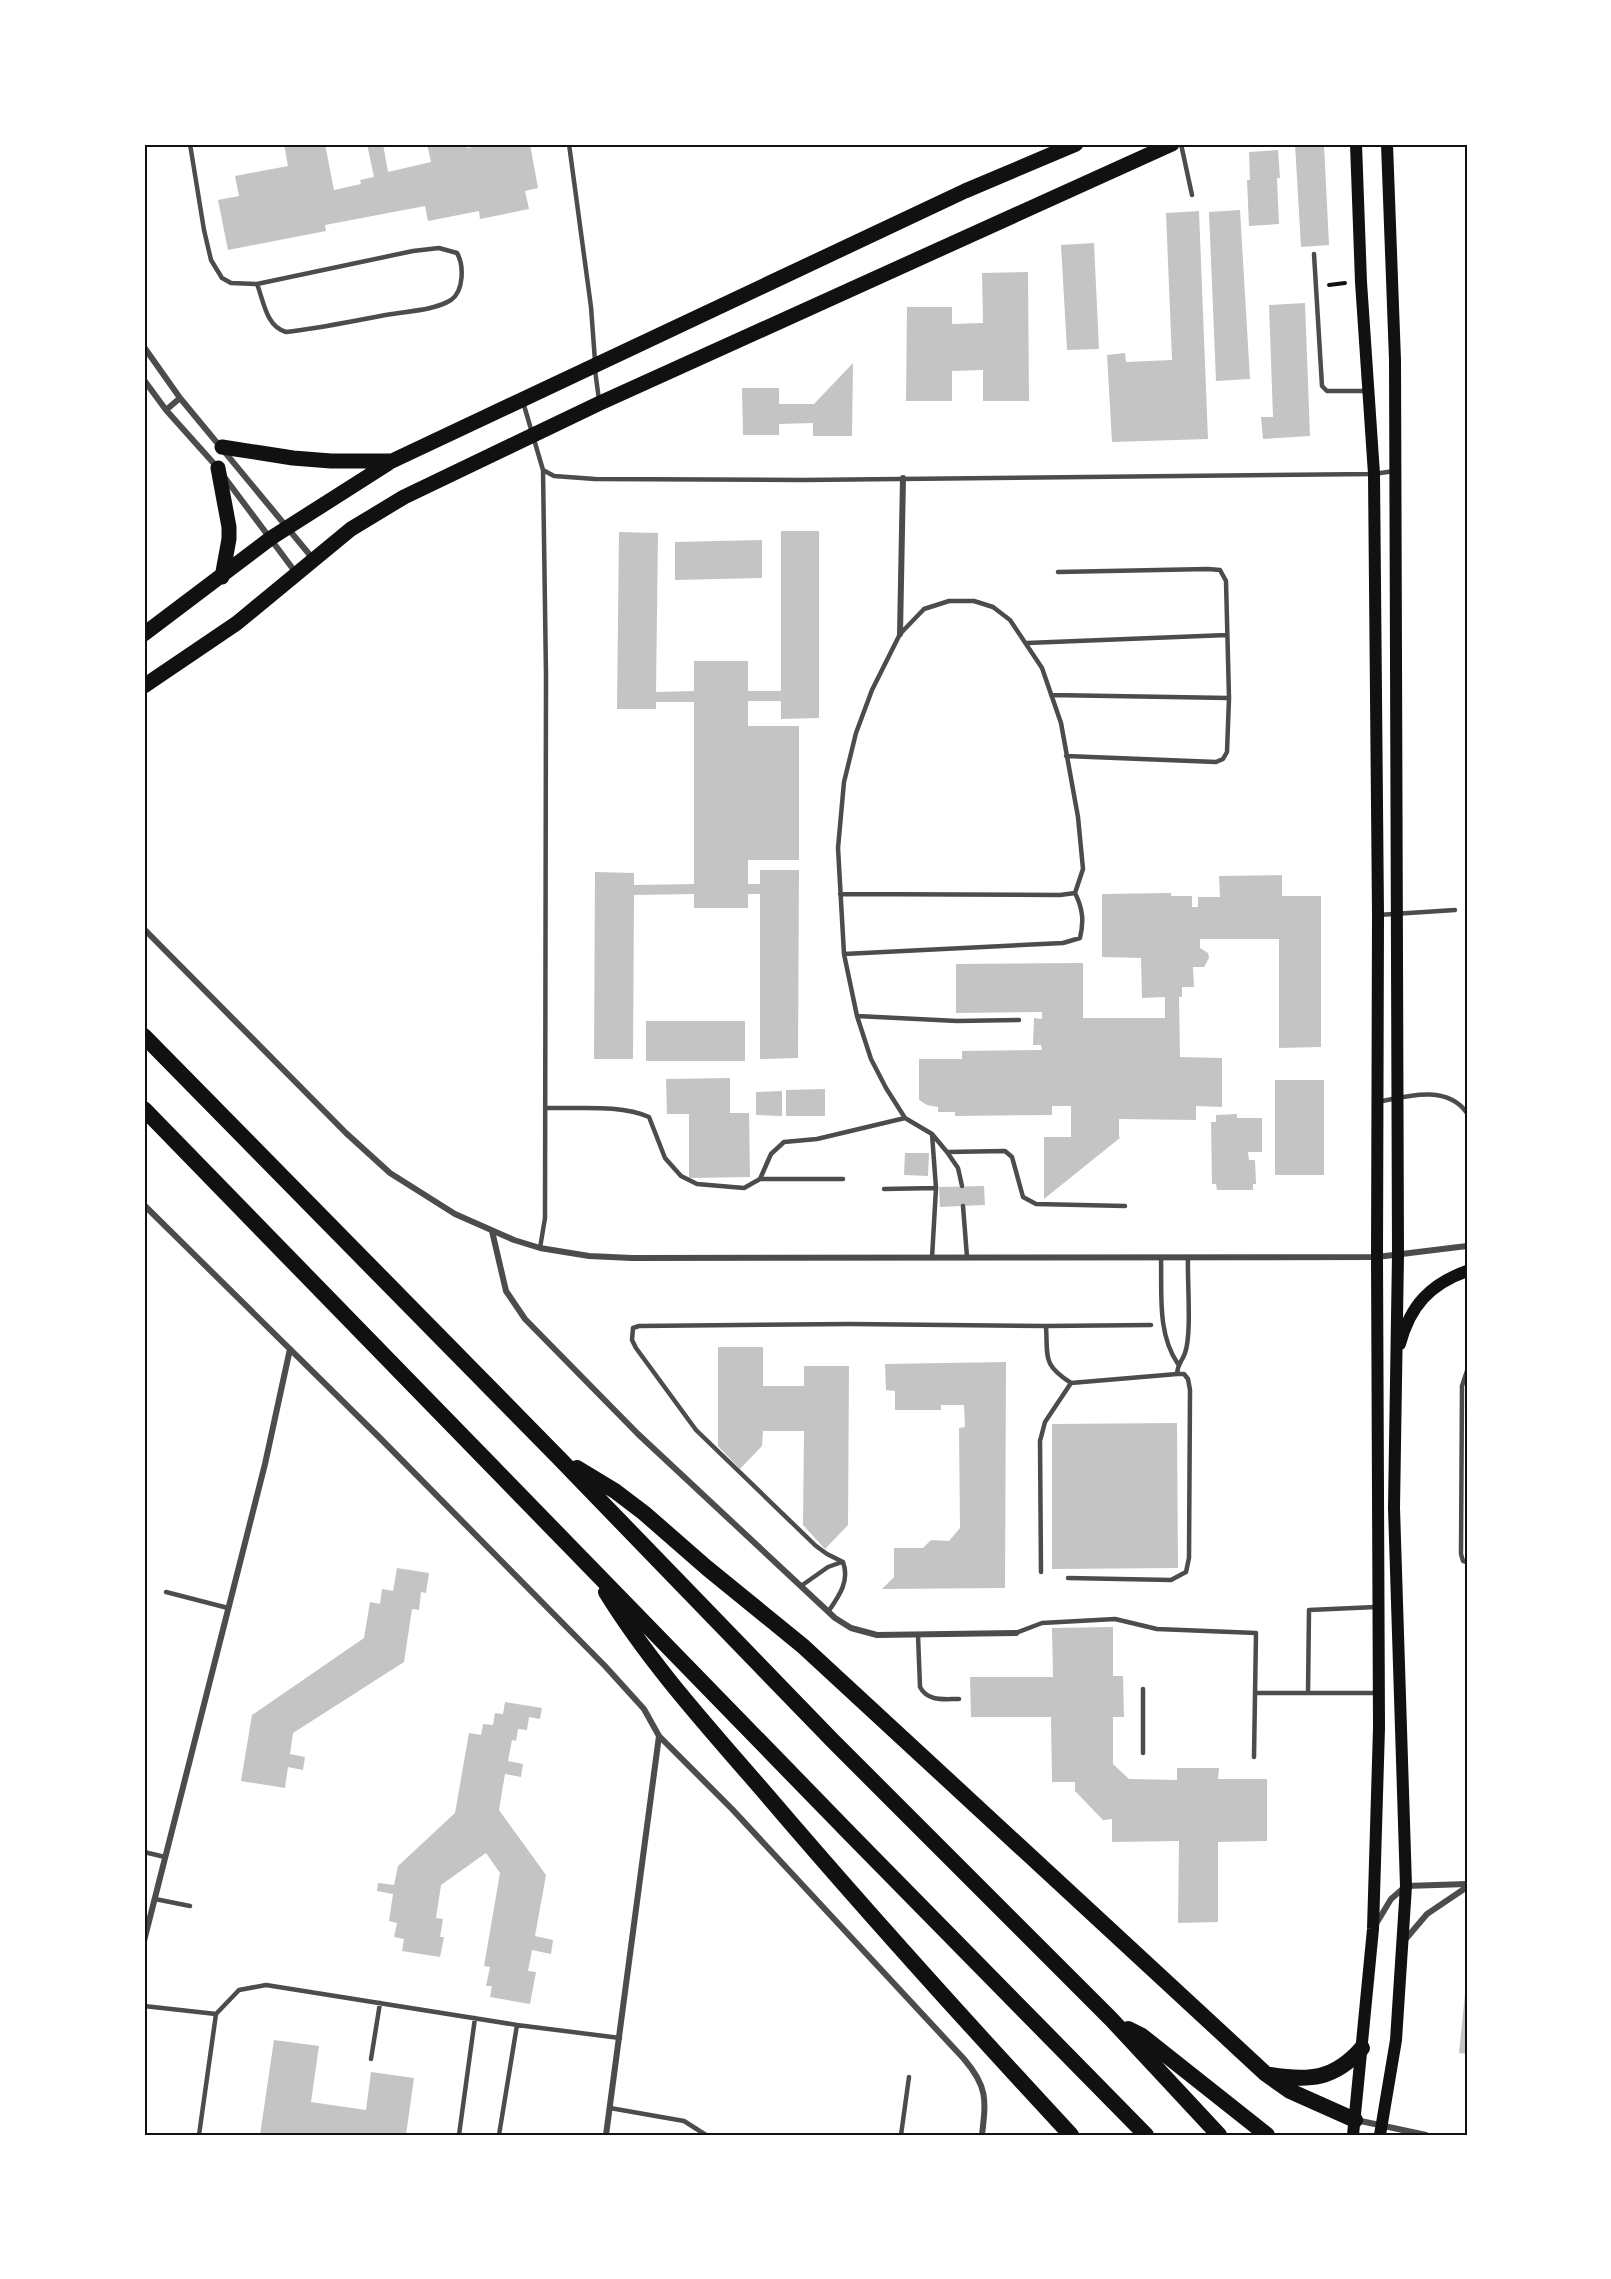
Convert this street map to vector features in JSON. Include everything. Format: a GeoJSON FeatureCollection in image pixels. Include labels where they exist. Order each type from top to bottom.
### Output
{"type":"FeatureCollection","features":[{"type":"Feature","properties":{"kind":"highway"},"geometry":{"type":"LineString","coordinates":[[144,1036],[558,1457],[832,1741],[1112,2019],[1220,2135]]}},
{"type":"Feature","properties":{"kind":"highway"},"geometry":{"type":"LineString","coordinates":[[144,1109],[1146,2135]]}},
{"type":"Feature","properties":{"kind":"highway"},"geometry":{"type":"LineString","coordinates":[[558,1457],[615,1491],[644,1513],[804,1647],[1266,2074],[1290,2091],[1354,2127]]}},
{"type":"Feature","properties":{"kind":"highway"},"geometry":{"type":"LineString","coordinates":[[590,1566],[630,1629],[712,1732],[957,2012],[1071,2135]]}},
{"type":"Feature","properties":{"kind":"highway"},"geometry":{"type":"LineString","coordinates":[[1112,2019],[1142,2036],[1267,2135]]}},
{"type":"Feature","properties":{"kind":"highway"},"geometry":{"type":"LineString","coordinates":[[1266,2074],[1302,2078],[1318,2077],[1334,2072],[1350,2062],[1362,2048]]}},
{"type":"Feature","properties":{"kind":"main road"},"geometry":{"type":"LineString","coordinates":[[144,634],[271,538],[392,461],[965,191],[1076,144]]}},
{"type":"Feature","properties":{"kind":"main road"},"geometry":{"type":"LineString","coordinates":[[144,686],[237,623],[351,529],[404,497],[600,403],[1172,144]]}},
{"type":"Feature","properties":{"kind":"main road"},"geometry":{"type":"LineString","coordinates":[[1354,2127],[1373,1929],[1379,1693],[1378,915],[1374,474],[1361,282],[1356,144]]}},
{"type":"Feature","properties":{"kind":"main road"},"geometry":{"type":"LineString","coordinates":[[1380,2130],[1396,2040],[1406,1886],[1394,1508],[1398,1255],[1396,471],[1393,274],[1387,144]]}},
{"type":"Feature","properties":{"kind":"main road"},"geometry":{"type":"LineString","coordinates":[[222,447],[310,460],[392,461]]}},
{"type":"Feature","properties":{"kind":"main road"},"geometry":{"type":"LineString","coordinates":[[218,468],[229,527],[222,577]]}},
{"type":"Feature","properties":{"kind":"main road"},"geometry":{"type":"LineString","coordinates":[[1396,1360],[1403,1333],[1417,1303],[1437,1285],[1467,1271]]}},
{"type":"Feature","properties":{"kind":"street"},"geometry":{"type":"LineString","coordinates":[[144,347],[180,398],[314,560]]}},
{"type":"Feature","properties":{"kind":"street"},"geometry":{"type":"LineString","coordinates":[[144,380],[166,410],[218,468],[297,574]]}},
{"type":"Feature","properties":{"kind":"street"},"geometry":{"type":"LineString","coordinates":[[166,410],[180,398]]}},
{"type":"Feature","properties":{"kind":"street"},"geometry":{"type":"LineString","coordinates":[[900,634],[903,478]]}},
{"type":"Feature","properties":{"kind":"street"},"geometry":{"type":"LineString","coordinates":[[144,929],[346,1133],[390,1173],[454,1214],[492,1231],[540,1248],[589,1256],[632,1258],[1377,1257],[1467,1245]]}},
{"type":"Feature","properties":{"kind":"street"},"geometry":{"type":"LineString","coordinates":[[144,1205],[605,1666],[644,1709],[659,1737],[732,1809],[964,2059],[981,2082],[984,2112],[982,2135]]}},
{"type":"Feature","properties":{"kind":"street"},"geometry":{"type":"LineString","coordinates":[[492,1231],[506,1291],[525,1319],[638,1434],[828,1612],[851,1628],[863,1632],[918,1635],[1016,1633]]}},
{"type":"Feature","properties":{"kind":"street"},"geometry":{"type":"LineString","coordinates":[[144,1941],[265,1464],[290,1349]]}},
{"type":"Feature","properties":{"kind":"street"},"geometry":{"type":"LineString","coordinates":[[606,2135],[659,1737]]}},
{"type":"Feature","properties":{"kind":"street"},"geometry":{"type":"LineString","coordinates":[[1373,1929],[1391,1899],[1406,1886],[1467,1886]]}},
{"type":"Feature","properties":{"kind":"street"},"geometry":{"type":"LineString","coordinates":[[1403,1943],[1427,1914],[1467,1886]]}},
{"type":"Feature","properties":{"kind":"street"},"geometry":{"type":"LineString","coordinates":[[1354,2127],[1426,2135]]}},
{"type":"Feature","properties":{"kind":"lane"},"geometry":{"type":"LineString","coordinates":[[189,144],[211,260],[222,278],[231,283],[257,284],[414,251],[439,248],[457,252],[462,271],[459,289],[452,299],[435,305],[286,332],[278,329],[270,321],[257,284]]}},
{"type":"Feature","properties":{"kind":"lane"},"geometry":{"type":"LineString","coordinates":[[569,144],[591,307],[600,403]]}},
{"type":"Feature","properties":{"kind":"lane"},"geometry":{"type":"LineString","coordinates":[[1181,144],[1192,195]]}},
{"type":"Feature","properties":{"kind":"lane"},"geometry":{"type":"LineString","coordinates":[[1314,254],[1322,386],[1327,391],[1368,391]]}},
{"type":"Feature","properties":{"kind":"lane"},"geometry":{"type":"LineString","coordinates":[[522,401],[543,470],[546,698],[546,1108],[544,1218],[540,1248]]}},
{"type":"Feature","properties":{"kind":"lane"},"geometry":{"type":"LineString","coordinates":[[543,470],[554,476],[595,479],[1374,474],[1396,471]]}},
{"type":"Feature","properties":{"kind":"lane"},"geometry":{"type":"LineString","coordinates":[[1058,572],[1208,569],[1220,570],[1226,581],[1229,698],[1227,752],[1223,759],[1216,762],[1066,756]]}},
{"type":"Feature","properties":{"kind":"lane"},"geometry":{"type":"LineString","coordinates":[[844,954],[1063,943],[1080,938],[1084,922],[1081,906],[1075,893],[1083,869],[1078,817],[1060,723],[1042,668],[1010,620],[993,607],[974,601],[949,601],[924,609],[900,634],[872,690],[856,733],[844,782],[838,848],[844,954],[857,1016],[871,1059],[905,1118],[932,1134],[958,1168],[962,1186]]}},
{"type":"Feature","properties":{"kind":"lane"},"geometry":{"type":"LineString","coordinates":[[1027,644],[1227,635]]}},
{"type":"Feature","properties":{"kind":"lane"},"geometry":{"type":"LineString","coordinates":[[1051,695],[1229,698]]}},
{"type":"Feature","properties":{"kind":"lane"},"geometry":{"type":"LineString","coordinates":[[840,894],[1060,895],[1075,893]]}},
{"type":"Feature","properties":{"kind":"lane"},"geometry":{"type":"LineString","coordinates":[[1378,915],[1455,910]]}},
{"type":"Feature","properties":{"kind":"lane"},"geometry":{"type":"LineString","coordinates":[[857,1016],[957,1021],[1019,1020]]}},
{"type":"Feature","properties":{"kind":"lane"},"geometry":{"type":"LineString","coordinates":[[1378,1102],[1436,1094],[1459,1104],[1467,1113]]}},
{"type":"Feature","properties":{"kind":"lane"},"geometry":{"type":"LineString","coordinates":[[546,1108],[638,1112],[649,1117],[665,1158],[681,1176],[697,1184],[744,1188],[760,1179],[843,1179]]}},
{"type":"Feature","properties":{"kind":"lane"},"geometry":{"type":"LineString","coordinates":[[760,1179],[771,1154],[784,1142],[817,1139],[905,1118]]}},
{"type":"Feature","properties":{"kind":"lane"},"geometry":{"type":"LineString","coordinates":[[932,1134],[936,1188],[932,1258]]}},
{"type":"Feature","properties":{"kind":"lane"},"geometry":{"type":"LineString","coordinates":[[946,1152],[1005,1151],[1012,1157],[1023,1197],[1036,1204],[1125,1206]]}},
{"type":"Feature","properties":{"kind":"lane"},"geometry":{"type":"LineString","coordinates":[[884,1189],[936,1188]]}},
{"type":"Feature","properties":{"kind":"lane"},"geometry":{"type":"LineString","coordinates":[[963,1206],[967,1257]]}},
{"type":"Feature","properties":{"kind":"lane"},"geometry":{"type":"LineString","coordinates":[[1161,1257],[1163,1332],[1169,1351],[1178,1364]]}},
{"type":"Feature","properties":{"kind":"lane"},"geometry":{"type":"LineString","coordinates":[[1177,1374],[1178,1364],[1185,1353],[1187,1333],[1188,1257]]}},
{"type":"Feature","properties":{"kind":"lane"},"geometry":{"type":"LineString","coordinates":[[828,1612],[844,1586],[846,1571],[843,1562],[816,1546],[696,1430],[636,1348],[632,1340],[633,1328],[639,1326],[850,1324],[1150,1325]]}},
{"type":"Feature","properties":{"kind":"lane"},"geometry":{"type":"LineString","coordinates":[[1047,1326],[1048,1356],[1051,1368],[1071,1383],[1184,1374],[1188,1379],[1190,1390],[1189,1558],[1186,1572],[1171,1580],[1068,1578]]}},
{"type":"Feature","properties":{"kind":"lane"},"geometry":{"type":"LineString","coordinates":[[1467,1371],[1462,1386],[1461,1543],[1463,1561],[1467,1562]]}},
{"type":"Feature","properties":{"kind":"lane"},"geometry":{"type":"LineString","coordinates":[[1041,1572],[1040,1441],[1045,1422],[1071,1383]]}},
{"type":"Feature","properties":{"kind":"lane"},"geometry":{"type":"LineString","coordinates":[[801,1586],[828,1567],[843,1562]]}},
{"type":"Feature","properties":{"kind":"lane"},"geometry":{"type":"LineString","coordinates":[[166,1592],[228,1608]]}},
{"type":"Feature","properties":{"kind":"lane"},"geometry":{"type":"LineString","coordinates":[[1308,1693],[1309,1610],[1378,1607]]}},
{"type":"Feature","properties":{"kind":"lane"},"geometry":{"type":"LineString","coordinates":[[1016,1633],[1042,1623],[1115,1619],[1157,1629],[1256,1633],[1254,1757]]}},
{"type":"Feature","properties":{"kind":"lane"},"geometry":{"type":"LineString","coordinates":[[918,1635],[920,1687],[924,1694],[931,1698],[959,1699]]}},
{"type":"Feature","properties":{"kind":"lane"},"geometry":{"type":"LineString","coordinates":[[1143,1689],[1143,1753]]}},
{"type":"Feature","properties":{"kind":"lane"},"geometry":{"type":"LineString","coordinates":[[1255,1693],[1379,1693]]}},
{"type":"Feature","properties":{"kind":"lane"},"geometry":{"type":"LineString","coordinates":[[144,1851],[165,1857]]}},
{"type":"Feature","properties":{"kind":"lane"},"geometry":{"type":"LineString","coordinates":[[155,1899],[190,1906]]}},
{"type":"Feature","properties":{"kind":"lane"},"geometry":{"type":"LineString","coordinates":[[199,2135],[216,2014],[239,1990],[266,1985],[517,2025],[620,2038]]}},
{"type":"Feature","properties":{"kind":"lane"},"geometry":{"type":"LineString","coordinates":[[371,2059],[380,2003]]}},
{"type":"Feature","properties":{"kind":"lane"},"geometry":{"type":"LineString","coordinates":[[144,2006],[216,2014]]}},
{"type":"Feature","properties":{"kind":"lane"},"geometry":{"type":"LineString","coordinates":[[459,2135],[475,2018]]}},
{"type":"Feature","properties":{"kind":"lane"},"geometry":{"type":"LineString","coordinates":[[499,2135],[517,2025]]}},
{"type":"Feature","properties":{"kind":"lane"},"geometry":{"type":"LineString","coordinates":[[901,2135],[909,2077]]}},
{"type":"Feature","properties":{"kind":"lane"},"geometry":{"type":"LineString","coordinates":[[610,2108],[684,2121],[706,2135]]}},
{"type":"Feature","properties":{"kind":"path"},"geometry":{"type":"LineString","coordinates":[[1316,286],[1361,282]]}},
{"type":"Feature","properties":{"kind":"building"},"geometry":{"type":"Polygon","coordinates":[[[284,144],[325,144],[334,190],[361,184],[360,180],[374,177],[367,144],[383,144],[388,172],[431,162],[427,144],[467,144],[467,148],[488,144],[530,144],[538,188],[525,191],[529,209],[480,219],[479,211],[428,221],[425,206],[325,225],[326,231],[228,250],[218,200],[239,196],[235,176],[288,166],[284,144]]]}},
{"type":"Feature","properties":{"kind":"building"},"geometry":{"type":"Polygon","coordinates":[[[1295,144],[1324,144],[1329,245],[1301,247],[1295,144]]]}},
{"type":"Feature","properties":{"kind":"building"},"geometry":{"type":"Polygon","coordinates":[[[1278,150],[1279,224],[1249,226],[1247,180],[1250,180],[1249,152],[1278,150]]]}},
{"type":"Feature","properties":{"kind":"building"},"geometry":{"type":"Polygon","coordinates":[[[1240,210],[1250,379],[1216,381],[1209,212],[1240,210]]]}},
{"type":"Feature","properties":{"kind":"building"},"geometry":{"type":"Polygon","coordinates":[[[1199,211],[1208,439],[1112,442],[1107,355],[1125,353],[1126,362],[1172,360],[1166,213],[1199,211]]]}},
{"type":"Feature","properties":{"kind":"building"},"geometry":{"type":"Polygon","coordinates":[[[1094,243],[1099,349],[1067,350],[1061,245],[1094,243]]]}},
{"type":"Feature","properties":{"kind":"building"},"geometry":{"type":"Polygon","coordinates":[[[1028,272],[1029,401],[983,401],[983,370],[952,371],[952,401],[906,401],[907,307],[952,307],[952,324],[983,323],[982,273],[1028,272]]]}},
{"type":"Feature","properties":{"kind":"building"},"geometry":{"type":"Polygon","coordinates":[[[1305,303],[1310,436],[1263,439],[1261,417],[1273,417],[1269,305],[1305,303]]]}},
{"type":"Feature","properties":{"kind":"building"},"geometry":{"type":"Polygon","coordinates":[[[853,363],[852,436],[813,436],[813,423],[779,424],[779,435],[743,435],[742,388],[779,388],[779,404],[814,404],[853,363]]]}},
{"type":"Feature","properties":{"kind":"building"},"geometry":{"type":"Polygon","coordinates":[[[781,531],[819,531],[819,718],[781,719],[781,701],[748,701],[748,726],[799,726],[799,860],[748,860],[748,884],[760,884],[760,870],[799,870],[798,1058],[760,1059],[760,894],[748,894],[748,908],[694,908],[694,894],[634,895],[633,1059],[594,1059],[595,872],[634,873],[634,885],[694,884],[694,702],[656,702],[656,709],[617,709],[619,532],[658,533],[656,692],[694,691],[694,661],[748,661],[748,691],[781,691],[781,531]]]}},
{"type":"Feature","properties":{"kind":"building"},"geometry":{"type":"Polygon","coordinates":[[[762,540],[762,578],[675,580],[675,542],[762,540]]]}},
{"type":"Feature","properties":{"kind":"building"},"geometry":{"type":"Polygon","coordinates":[[[1282,875],[1282,896],[1321,896],[1321,1047],[1279,1048],[1279,939],[1200,939],[1200,948],[1208,953],[1209,958],[1204,967],[1193,967],[1194,987],[1182,987],[1182,997],[1179,997],[1180,1057],[1222,1058],[1222,1107],[1196,1106],[1196,1120],[1119,1119],[1119,1137],[1121,1137],[1044,1199],[1044,1137],[1071,1137],[1071,1106],[1052,1106],[1052,1115],[955,1116],[955,1112],[938,1112],[938,1107],[927,1105],[919,1100],[919,1059],[962,1059],[962,1051],[1042,1050],[1041,1045],[1033,1045],[1034,1018],[1042,1019],[1042,1012],[956,1013],[956,964],[1083,963],[1083,1018],[1165,1018],[1165,997],[1142,998],[1141,958],[1102,957],[1102,894],[1171,893],[1171,896],[1192,896],[1192,907],[1198,907],[1198,897],[1220,897],[1219,876],[1282,875]]]}},
{"type":"Feature","properties":{"kind":"building"},"geometry":{"type":"Polygon","coordinates":[[[646,1021],[745,1021],[745,1061],[646,1061],[646,1021]]]}},
{"type":"Feature","properties":{"kind":"building"},"geometry":{"type":"Polygon","coordinates":[[[730,1078],[730,1113],[749,1113],[750,1177],[689,1178],[689,1114],[667,1114],[666,1079],[730,1078]]]}},
{"type":"Feature","properties":{"kind":"building"},"geometry":{"type":"Polygon","coordinates":[[[1275,1080],[1324,1080],[1324,1175],[1275,1175],[1275,1080]]]}},
{"type":"Feature","properties":{"kind":"building"},"geometry":{"type":"Polygon","coordinates":[[[825,1089],[825,1116],[786,1116],[786,1090],[825,1089]]]}},
{"type":"Feature","properties":{"kind":"building"},"geometry":{"type":"Polygon","coordinates":[[[782,1091],[782,1116],[756,1115],[756,1092],[782,1091]]]}},
{"type":"Feature","properties":{"kind":"building"},"geometry":{"type":"Polygon","coordinates":[[[1237,1114],[1237,1118],[1262,1118],[1262,1152],[1248,1152],[1249,1160],[1255,1160],[1256,1184],[1253,1184],[1253,1190],[1217,1190],[1216,1184],[1212,1184],[1211,1122],[1216,1122],[1216,1115],[1237,1114]]]}},
{"type":"Feature","properties":{"kind":"building"},"geometry":{"type":"Polygon","coordinates":[[[905,1153],[929,1153],[928,1176],[904,1175],[905,1153]]]}},
{"type":"Feature","properties":{"kind":"building"},"geometry":{"type":"Polygon","coordinates":[[[984,1186],[985,1205],[940,1207],[939,1187],[984,1186]]]}},
{"type":"Feature","properties":{"kind":"building"},"geometry":{"type":"Polygon","coordinates":[[[718,1347],[763,1347],[763,1386],[804,1386],[804,1366],[849,1366],[848,1525],[825,1549],[803,1525],[804,1431],[763,1431],[762,1446],[740,1469],[718,1446],[718,1347]]]}},
{"type":"Feature","properties":{"kind":"building"},"geometry":{"type":"Polygon","coordinates":[[[1006,1362],[1005,1588],[882,1589],[894,1577],[894,1548],[923,1548],[931,1540],[949,1541],[960,1528],[959,1428],[965,1427],[964,1405],[941,1405],[941,1410],[895,1410],[895,1391],[886,1390],[885,1364],[1006,1362]]]}},
{"type":"Feature","properties":{"kind":"building"},"geometry":{"type":"Polygon","coordinates":[[[1177,1423],[1178,1568],[1052,1569],[1052,1424],[1177,1423]]]}},
{"type":"Feature","properties":{"kind":"building"},"geometry":{"type":"Polygon","coordinates":[[[397,1568],[429,1573],[426,1593],[421,1592],[419,1610],[412,1609],[404,1662],[293,1733],[290,1754],[305,1757],[303,1770],[288,1767],[285,1788],[241,1781],[252,1715],[364,1638],[370,1602],[380,1604],[382,1589],[393,1591],[397,1568]]]}},
{"type":"Feature","properties":{"kind":"building"},"geometry":{"type":"Polygon","coordinates":[[[1113,1627],[1113,1676],[1123,1676],[1124,1717],[1113,1717],[1113,1764],[1129,1779],[1177,1780],[1177,1768],[1219,1768],[1218,1779],[1267,1779],[1267,1841],[1218,1842],[1218,1922],[1178,1923],[1179,1841],[1112,1842],[1112,1819],[1103,1820],[1075,1791],[1075,1782],[1052,1782],[1051,1717],[971,1717],[970,1677],[1053,1677],[1052,1628],[1113,1627]]]}},
{"type":"Feature","properties":{"kind":"building"},"geometry":{"type":"Polygon","coordinates":[[[505,1702],[542,1708],[540,1719],[529,1717],[527,1730],[518,1729],[516,1741],[512,1740],[508,1761],[523,1764],[521,1777],[505,1774],[499,1810],[546,1875],[535,1936],[553,1940],[551,1954],[532,1950],[528,1971],[536,1972],[530,2004],[490,1997],[492,1986],[486,1986],[490,1967],[484,1966],[500,1873],[486,1853],[441,1885],[436,1918],[443,1919],[440,1937],[444,1937],[440,1957],[402,1951],[404,1939],[394,1937],[397,1923],[389,1921],[393,1894],[377,1891],[378,1883],[394,1885],[398,1866],[455,1813],[469,1733],[481,1735],[483,1724],[493,1725],[495,1713],[503,1714],[505,1702]]]}},
{"type":"Feature","properties":{"kind":"building"},"geometry":{"type":"Polygon","coordinates":[[[1465,1994],[1467,1994],[1467,2054],[1459,2053],[1465,1994]]]}},
{"type":"Feature","properties":{"kind":"building"},"geometry":{"type":"Polygon","coordinates":[[[274,2040],[319,2046],[311,2102],[366,2110],[371,2072],[414,2078],[406,2135],[260,2135],[274,2040]]]}}]}
